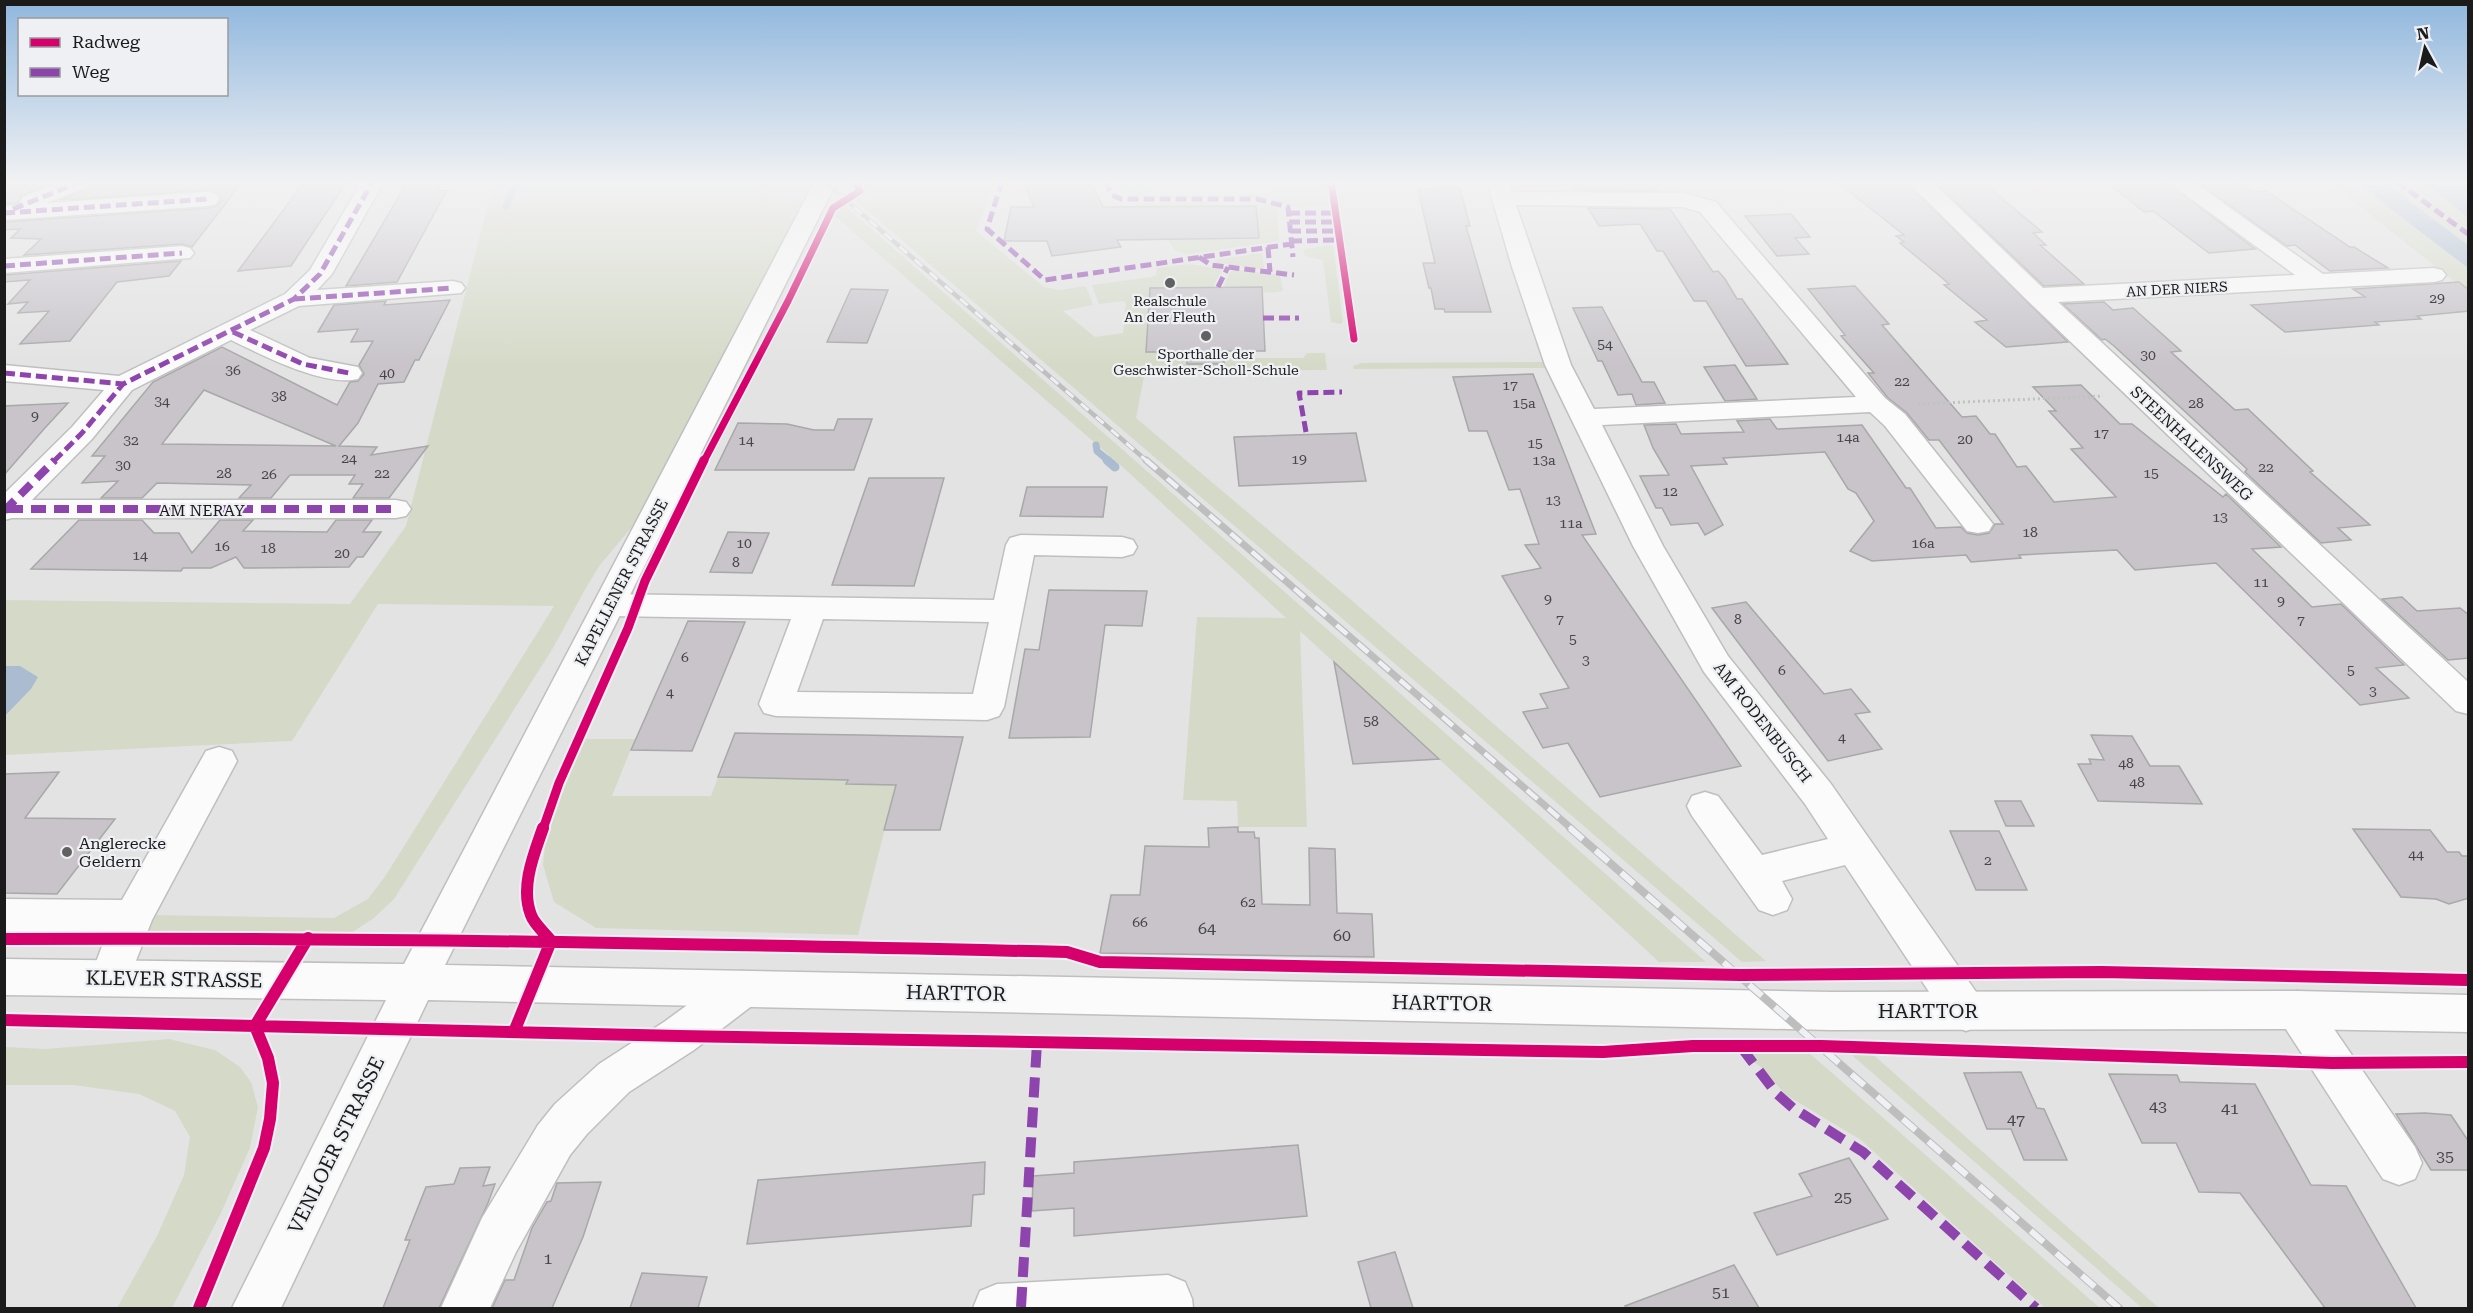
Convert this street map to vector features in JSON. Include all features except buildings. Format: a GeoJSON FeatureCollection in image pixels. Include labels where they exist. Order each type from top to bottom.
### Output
{"type":"FeatureCollection","features":[{"type":"Feature","properties":{"kind":"street","name":"AM NERAY"},"geometry":{"type":"LineString","coordinates":[[6,510],[82,433],[123,384],[233,332],[294,299],[320,274],[339,242]]}},
{"type":"Feature","properties":{"kind":"street","name":"KAPELLENER STRASSE"},"geometry":{"type":"LineString","coordinates":[[416,982],[795,242]]}},
{"type":"Feature","properties":{"kind":"street","name":"AM RODENBUSCH"},"geometry":{"type":"LineString","coordinates":[[1517,242],[1548,338],[1583,418],[1648,546],[1716,664],[1818,794],[1966,1012]]}},
{"type":"Feature","properties":{"kind":"street","name":"AM RODENBUSCH"},"geometry":{"type":"LineString","coordinates":[[1738,242],[1876,404],[1895,420],[1978,524]]}},
{"type":"Feature","properties":{"kind":"street","name":"STEENHALENSWEG"},"geometry":{"type":"LineString","coordinates":[[1981,242],[2469,702]]}},
{"type":"Feature","properties":{"kind":"street"},"geometry":{"type":"LineString","coordinates":[[2264,242],[2318,281]]}},
{"type":"Feature","properties":{"kind":"street"},"geometry":{"type":"LineString","coordinates":[[4,266],[182,253]]}},
{"type":"Feature","properties":{"kind":"street","name":"AN DER NIERS"},"geometry":{"type":"LineString","coordinates":[[2037,296],[2434,275]]}},
{"type":"Feature","properties":{"kind":"street","name":"AM NERAY"},"geometry":{"type":"LineString","coordinates":[[294,299],[453,288]]}},
{"type":"Feature","properties":{"kind":"street"},"geometry":{"type":"LineString","coordinates":[[233,332],[303,364],[349,373]]}},
{"type":"Feature","properties":{"kind":"street"},"geometry":{"type":"LineString","coordinates":[[4,373],[123,384]]}},
{"type":"Feature","properties":{"kind":"street"},"geometry":{"type":"LineString","coordinates":[[1583,418],[1876,404]]}},
{"type":"Feature","properties":{"kind":"street","name":"AM NERAY"},"geometry":{"type":"LineString","coordinates":[[6,510],[396,509]]}},
{"type":"Feature","properties":{"kind":"street"},"geometry":{"type":"LineString","coordinates":[[811,608],[776,704],[987,708],[1021,545],[1122,547]]}},
{"type":"Feature","properties":{"kind":"street"},"geometry":{"type":"LineString","coordinates":[[609,605],[1007,611]]}},
{"type":"Feature","properties":{"kind":"street"},"geometry":{"type":"LineString","coordinates":[[110,978],[134,916],[219,761]]}},
{"type":"Feature","properties":{"kind":"street"},"geometry":{"type":"LineString","coordinates":[[1705,806],[1763,886],[1855,847]]}},
{"type":"Feature","properties":{"kind":"street"},"geometry":{"type":"LineString","coordinates":[[4,916],[134,916]]}},
{"type":"Feature","properties":{"kind":"street","name":"KLEVER STRASSE"},"geometry":{"type":"LineString","coordinates":[[4,977],[416,982]]}},
{"type":"Feature","properties":{"kind":"street","name":"HARTTOR"},"geometry":{"type":"LineString","coordinates":[[416,982],[1966,1012],[2297,1010],[2469,1014]]}},
{"type":"Feature","properties":{"kind":"street","name":"VENLOER STRASSE"},"geometry":{"type":"LineString","coordinates":[[256,1308],[416,982]]}},
{"type":"Feature","properties":{"kind":"street"},"geometry":{"type":"LineString","coordinates":[[465,1308],[499,1235],[554,1140],[571,1119],[614,1078],[679,1036],[742,989]]}},
{"type":"Feature","properties":{"kind":"street"},"geometry":{"type":"LineString","coordinates":[[2297,1010],[2399,1163]]}},
{"type":"Feature","properties":{"kind":"street"},"geometry":{"type":"LineString","coordinates":[[997,1308],[1168,1299],[1169,1308]]}},
{"type":"Feature","properties":{"kind":"path"},"geometry":{"type":"LineString","coordinates":[[1876,404],[2141,394]]}},
{"type":"Feature","properties":{"kind":"green space"},"geometry":{"type":"Polygon","coordinates":[[[478,242],[783,242],[636,522],[600,565],[553,648],[394,899],[374,918],[348,935],[143,931],[153,915],[334,918],[368,899],[386,875],[554,606],[378,604],[292,741],[5,755],[5,716],[31,689],[20,666],[5,666],[4,600],[350,604],[406,526],[478,242]]]}},
{"type":"Feature","properties":{"kind":"green space"},"geometry":{"type":"Polygon","coordinates":[[[865,242],[886,242],[1706,962],[1659,962],[1300,631],[1307,827],[1238,827],[1237,801],[1183,800],[1197,617],[1286,618],[1126,470],[865,242]]]}},
{"type":"Feature","properties":{"kind":"green space"},"geometry":{"type":"Polygon","coordinates":[[[904,242],[990,242],[1044,287],[1060,290],[1086,286],[1093,305],[1063,311],[1095,337],[1123,333],[1126,303],[1123,301],[1099,304],[1092,285],[1151,277],[1156,275],[1157,268],[1188,264],[1222,269],[1213,287],[1150,288],[1147,352],[1187,352],[1187,364],[1224,364],[1224,358],[1303,358],[1307,353],[1325,353],[1327,370],[1145,371],[1136,418],[1349,598],[1766,961],[1742,962],[904,242]]]}},
{"type":"Feature","properties":{"kind":"green space"},"geometry":{"type":"Polygon","coordinates":[[[1169,242],[1270,242],[1189,254],[1176,251],[1169,242]]]}},
{"type":"Feature","properties":{"kind":"green space"},"geometry":{"type":"Polygon","coordinates":[[[2405,242],[2434,242],[2468,268],[2468,292],[2405,242]]]}},
{"type":"Feature","properties":{"kind":"green space"},"geometry":{"type":"Polygon","coordinates":[[[1333,245],[1343,321],[1341,324],[1331,322],[1323,260],[1305,256],[1304,249],[1333,245]]]}},
{"type":"Feature","properties":{"kind":"green space"},"geometry":{"type":"Polygon","coordinates":[[[1262,253],[1264,268],[1262,269],[1214,262],[1215,260],[1262,253]]]}},
{"type":"Feature","properties":{"kind":"green space"},"geometry":{"type":"Polygon","coordinates":[[[1231,271],[1280,275],[1283,291],[1268,293],[1224,286],[1231,271]]]}},
{"type":"Feature","properties":{"kind":"green space"},"geometry":{"type":"Polygon","coordinates":[[[1543,362],[1545,368],[1354,369],[1353,366],[1361,363],[1543,362]]]}},
{"type":"Feature","properties":{"kind":"green space"},"geometry":{"type":"Polygon","coordinates":[[[583,739],[635,739],[612,796],[711,796],[718,777],[846,780],[846,785],[896,785],[858,935],[596,928],[554,902],[543,865],[546,836],[583,739]]]}},
{"type":"Feature","properties":{"kind":"green space"},"geometry":{"type":"Polygon","coordinates":[[[169,1039],[215,1050],[240,1067],[251,1082],[258,1107],[250,1148],[221,1213],[172,1308],[117,1308],[157,1236],[184,1175],[190,1137],[175,1111],[139,1094],[73,1085],[5,1085],[5,1047],[46,1049],[169,1039]]]}},
{"type":"Feature","properties":{"kind":"green space"},"geometry":{"type":"Polygon","coordinates":[[[1846,1050],[1869,1051],[2159,1308],[2142,1308],[1846,1050]]]}},
{"type":"Feature","properties":{"kind":"green space"},"geometry":{"type":"Polygon","coordinates":[[[1807,1051],[2100,1308],[2045,1308],[1861,1140],[1786,1095],[1761,1067],[1739,1052],[1807,1051]]]}},
{"type":"Feature","properties":{"kind":"water"},"geometry":{"type":"Polygon","coordinates":[[[2434,242],[2464,242],[2468,245],[2468,268],[2434,242]]]}},
{"type":"Feature","properties":{"kind":"water"},"geometry":{"type":"Polygon","coordinates":[[[5,666],[20,666],[38,677],[31,689],[5,716],[5,666]]]}},
{"type":"Feature","properties":{"kind":"waterway"},"geometry":{"type":"LineString","coordinates":[[1096,445],[1097,451],[1109,461]]}},
{"type":"Feature","properties":{"kind":"waterway"},"geometry":{"type":"LineString","coordinates":[[1107,460],[1115,467]]}},
{"type":"Feature","properties":{"kind":"railway"},"geometry":{"type":"LineString","coordinates":[[895,242],[1147,461]]}},
{"type":"Feature","properties":{"kind":"railway"},"geometry":{"type":"LineString","coordinates":[[1146,460],[1572,829]]}},
{"type":"Feature","properties":{"kind":"railway"},"geometry":{"type":"LineString","coordinates":[[1570,828],[2119,1308]]}},
{"type":"Feature","properties":{"kind":"marked path"},"geometry":{"type":"LineString","coordinates":[[4,511],[82,433],[123,384],[294,299],[320,274],[338,242]]}},
{"type":"Feature","properties":{"kind":"marked path"},"geometry":{"type":"LineString","coordinates":[[1002,242],[1045,280],[1291,244]]}},
{"type":"Feature","properties":{"kind":"marked path"},"geometry":{"type":"LineString","coordinates":[[1292,242],[1293,257]]}},
{"type":"Feature","properties":{"kind":"marked path"},"geometry":{"type":"LineString","coordinates":[[1268,247],[1270,272]]}},
{"type":"Feature","properties":{"kind":"marked path"},"geometry":{"type":"LineString","coordinates":[[4,266],[182,253]]}},
{"type":"Feature","properties":{"kind":"marked path"},"geometry":{"type":"LineString","coordinates":[[1199,257],[1211,265],[1294,275]]}},
{"type":"Feature","properties":{"kind":"marked path"},"geometry":{"type":"LineString","coordinates":[[1218,287],[1228,267]]}},
{"type":"Feature","properties":{"kind":"marked path"},"geometry":{"type":"LineString","coordinates":[[294,299],[453,288]]}},
{"type":"Feature","properties":{"kind":"marked path"},"geometry":{"type":"LineString","coordinates":[[1263,318],[1299,318]]}},
{"type":"Feature","properties":{"kind":"marked path"},"geometry":{"type":"LineString","coordinates":[[233,332],[303,364],[349,373]]}},
{"type":"Feature","properties":{"kind":"marked path"},"geometry":{"type":"LineString","coordinates":[[4,373],[123,384]]}},
{"type":"Feature","properties":{"kind":"marked path"},"geometry":{"type":"LineString","coordinates":[[1306,432],[1299,393],[1342,392]]}},
{"type":"Feature","properties":{"kind":"marked path"},"geometry":{"type":"LineString","coordinates":[[8,509],[396,509]]}},
{"type":"Feature","properties":{"kind":"marked path"},"geometry":{"type":"LineString","coordinates":[[1021,1307],[1037,1043]]}},
{"type":"Feature","properties":{"kind":"marked path"},"geometry":{"type":"LineString","coordinates":[[1741,1047],[1776,1093],[1793,1108],[1863,1152],[2036,1308]]}},
{"type":"Feature","properties":{"kind":"cycle path"},"geometry":{"type":"LineString","coordinates":[[514,1032],[551,941],[531,916],[526,893],[533,856],[559,783],[628,628],[645,581],[699,470],[816,242]]}},
{"type":"Feature","properties":{"kind":"cycle path"},"geometry":{"type":"LineString","coordinates":[[1340,242],[1354,339]]}},
{"type":"Feature","properties":{"kind":"cycle path"},"geometry":{"type":"LineString","coordinates":[[199,1308],[264,1148],[270,1119],[273,1083],[268,1058],[255,1026],[308,938]]}},
{"type":"Feature","properties":{"kind":"cycle path"},"geometry":{"type":"LineString","coordinates":[[4,939],[536,941],[801,946],[1067,952],[1100,962],[1740,975],[2102,972],[2468,980]]}},
{"type":"Feature","properties":{"kind":"cycle path"},"geometry":{"type":"LineString","coordinates":[[4,1020],[679,1036],[1603,1052],[1693,1046],[1822,1046],[2332,1063],[2468,1062]]}},
{"type":"Feature","properties":{"kind":"place","name":"Realschule An der Fleuth"},"geometry":{"type":"Point","coordinates":[1170,283]}},
{"type":"Feature","properties":{"kind":"place","name":"Sporthalle der Geschwister-Scholl-Schule"},"geometry":{"type":"Point","coordinates":[1206,336]}},
{"type":"Feature","properties":{"kind":"place","name":"Anglerecke Geldern"},"geometry":{"type":"Point","coordinates":[67,852]}}]}
